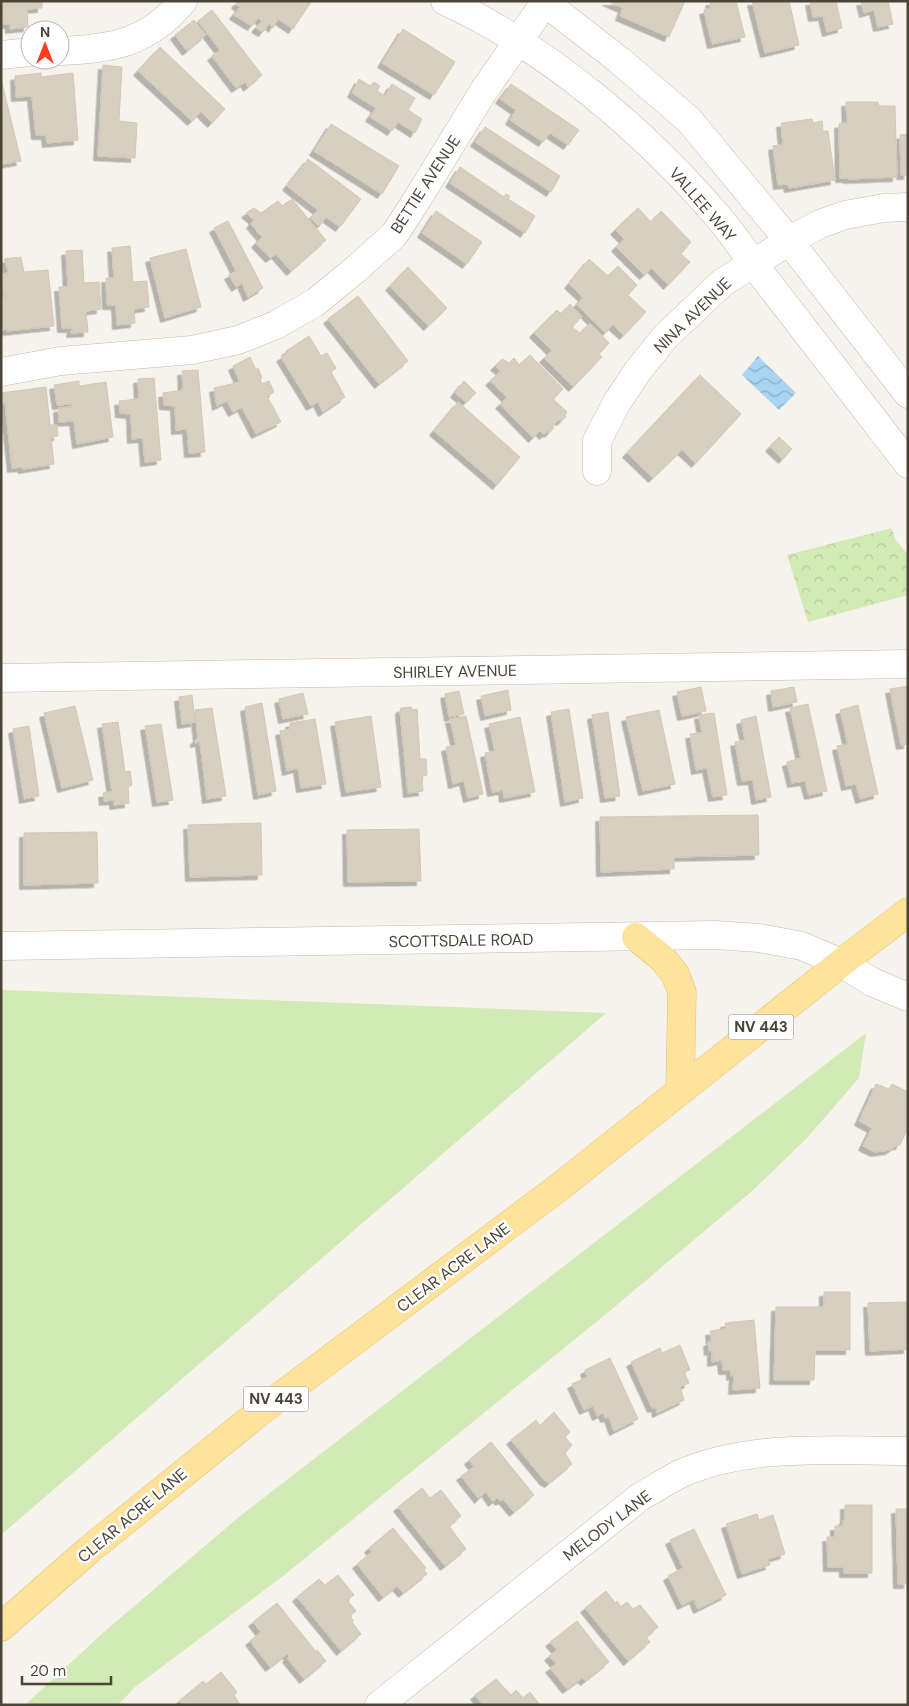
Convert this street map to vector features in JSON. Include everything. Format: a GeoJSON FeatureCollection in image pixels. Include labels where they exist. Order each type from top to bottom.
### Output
{"type":"FeatureCollection","features":[{"type":"Feature","properties":{"kind":"main road","name":"CLEAR ACRE LANE"},"geometry":{"type":"LineString","coordinates":[[1,1627],[90,1549],[193,1464],[562,1185],[908,912]]}},
{"type":"Feature","properties":{"kind":"main road"},"geometry":{"type":"LineString","coordinates":[[636,937],[669,966],[675,974],[682,992],[680,1090]]}},
{"type":"Feature","properties":{"kind":"street"},"geometry":{"type":"LineString","coordinates":[[70,50],[115,46],[145,35],[174,12],[183,1]]}},
{"type":"Feature","properties":{"kind":"street","name":"VALLEE WAY"},"geometry":{"type":"LineString","coordinates":[[445,1],[475,15],[518,41],[599,100],[661,156],[720,218],[753,264],[908,464]]}},
{"type":"Feature","properties":{"kind":"street"},"geometry":{"type":"LineString","coordinates":[[545,2],[619,60],[689,120],[789,241],[908,394]]}},
{"type":"Feature","properties":{"kind":"street","name":"BETTIE AVENUE"},"geometry":{"type":"LineString","coordinates":[[1,372],[61,361],[192,350],[238,340],[276,325],[316,302],[394,234],[483,92],[545,2]]}},
{"type":"Feature","properties":{"kind":"street"},"geometry":{"type":"LineString","coordinates":[[1,55],[20,53]]}},
{"type":"Feature","properties":{"kind":"street","name":"NINA AVENUE"},"geometry":{"type":"LineString","coordinates":[[597,470],[597,441],[616,404],[637,372],[665,337],[723,282],[820,224],[845,215],[884,208],[908,207]]}},
{"type":"Feature","properties":{"kind":"street","name":"SHIRLEY AVENUE"},"geometry":{"type":"LineString","coordinates":[[1,678],[908,664]]}},
{"type":"Feature","properties":{"kind":"street","name":"SCOTTSDALE ROAD"},"geometry":{"type":"LineString","coordinates":[[1,946],[715,935],[759,938],[802,946],[841,963],[872,982],[908,997]]}},
{"type":"Feature","properties":{"kind":"street","name":"MELODY LANE"},"geometry":{"type":"LineString","coordinates":[[380,1705],[640,1497],[680,1474],[722,1460],[767,1452],[908,1450]]}},
{"type":"Feature","properties":{"kind":"green space"},"geometry":{"type":"Polygon","coordinates":[[[892,528],[895,539],[908,555],[908,595],[808,622],[787,555],[892,528]]]}},
{"type":"Feature","properties":{"kind":"green space"},"geometry":{"type":"Polygon","coordinates":[[[1,990],[606,1013],[1,1535],[1,990]]]}},
{"type":"Feature","properties":{"kind":"green space"},"geometry":{"type":"Polygon","coordinates":[[[866,1033],[859,1078],[807,1138],[751,1192],[606,1314],[283,1576],[135,1687],[118,1705],[25,1705],[104,1632],[240,1516],[866,1033]]]}},
{"type":"Feature","properties":{"kind":"water"},"geometry":{"type":"Polygon","coordinates":[[[758,356],[796,393],[779,410],[742,375],[758,356]]]}},
{"type":"Feature","properties":{"kind":"building"},"geometry":{"type":"Polygon","coordinates":[[[1,1],[42,1],[42,8],[27,9],[28,20],[20,20],[20,28],[10,29],[10,24],[1,24],[1,1]]]}},
{"type":"Feature","properties":{"kind":"building"},"geometry":{"type":"Polygon","coordinates":[[[238,1],[311,2],[293,29],[278,19],[273,28],[269,24],[263,32],[256,28],[262,21],[258,18],[252,26],[234,15],[240,7],[236,4],[238,1]]]}},
{"type":"Feature","properties":{"kind":"building"},"geometry":{"type":"Polygon","coordinates":[[[607,1],[685,1],[669,37],[620,16],[623,8],[607,1]]]}},
{"type":"Feature","properties":{"kind":"building"},"geometry":{"type":"Polygon","coordinates":[[[710,1],[736,1],[745,37],[712,44],[704,10],[711,8],[710,1]]]}},
{"type":"Feature","properties":{"kind":"building"},"geometry":{"type":"Polygon","coordinates":[[[752,1],[789,1],[799,45],[765,53],[752,1]]]}},
{"type":"Feature","properties":{"kind":"building"},"geometry":{"type":"Polygon","coordinates":[[[810,1],[836,1],[842,28],[827,32],[823,16],[813,17],[810,1]]]}},
{"type":"Feature","properties":{"kind":"building"},"geometry":{"type":"Polygon","coordinates":[[[861,1],[888,1],[893,24],[878,27],[874,10],[864,13],[861,1]]]}},
{"type":"Feature","properties":{"kind":"building"},"geometry":{"type":"Polygon","coordinates":[[[212,10],[262,75],[248,87],[245,82],[236,88],[212,56],[220,50],[198,21],[212,10]]]}},
{"type":"Feature","properties":{"kind":"building"},"geometry":{"type":"Polygon","coordinates":[[[194,20],[206,35],[187,51],[175,35],[194,20]]]}},
{"type":"Feature","properties":{"kind":"building"},"geometry":{"type":"Polygon","coordinates":[[[403,29],[455,62],[434,95],[382,63],[403,29]]]}},
{"type":"Feature","properties":{"kind":"building"},"geometry":{"type":"Polygon","coordinates":[[[160,47],[225,109],[212,123],[201,112],[192,121],[138,71],[160,47]]]}},
{"type":"Feature","properties":{"kind":"building"},"geometry":{"type":"Polygon","coordinates":[[[103,65],[122,67],[119,121],[137,123],[135,158],[98,156],[103,65]]]}},
{"type":"Feature","properties":{"kind":"building"},"geometry":{"type":"Polygon","coordinates":[[[41,73],[41,77],[73,73],[78,140],[47,143],[46,135],[36,135],[32,96],[16,97],[15,76],[41,73]]]}},
{"type":"Feature","properties":{"kind":"building"},"geometry":{"type":"Polygon","coordinates":[[[1,79],[21,161],[3,164],[1,157],[1,79]]]}},
{"type":"Feature","properties":{"kind":"building"},"geometry":{"type":"Polygon","coordinates":[[[359,79],[370,86],[374,82],[380,86],[377,91],[385,96],[392,84],[415,98],[408,110],[422,119],[415,133],[398,122],[392,131],[370,117],[376,108],[352,93],[359,79]]]}},
{"type":"Feature","properties":{"kind":"building"},"geometry":{"type":"Polygon","coordinates":[[[511,84],[579,130],[568,145],[550,133],[543,142],[510,120],[516,110],[500,99],[511,84]]]}},
{"type":"Feature","properties":{"kind":"building"},"geometry":{"type":"Polygon","coordinates":[[[846,102],[878,102],[879,106],[895,106],[897,177],[840,178],[839,124],[847,123],[846,102]]]}},
{"type":"Feature","properties":{"kind":"building"},"geometry":{"type":"Polygon","coordinates":[[[812,119],[813,123],[822,121],[823,131],[828,131],[835,180],[789,188],[788,184],[778,185],[773,146],[783,144],[781,123],[812,119]]]}},
{"type":"Feature","properties":{"kind":"building"},"geometry":{"type":"Polygon","coordinates":[[[331,124],[399,166],[382,194],[314,151],[331,124]]]}},
{"type":"Feature","properties":{"kind":"building"},"geometry":{"type":"Polygon","coordinates":[[[485,127],[560,176],[551,192],[475,142],[485,127]]]}},
{"type":"Feature","properties":{"kind":"building"},"geometry":{"type":"Polygon","coordinates":[[[908,134],[908,175],[901,175],[900,135],[908,134]]]}},
{"type":"Feature","properties":{"kind":"building"},"geometry":{"type":"Polygon","coordinates":[[[308,159],[361,199],[340,227],[326,217],[319,227],[310,218],[318,210],[287,186],[308,159]]]}},
{"type":"Feature","properties":{"kind":"building"},"geometry":{"type":"Polygon","coordinates":[[[460,167],[504,197],[506,194],[510,196],[508,199],[535,216],[525,233],[450,183],[460,167]]]}},
{"type":"Feature","properties":{"kind":"building"},"geometry":{"type":"Polygon","coordinates":[[[292,199],[326,240],[291,271],[276,254],[270,258],[256,243],[262,237],[251,224],[254,220],[246,213],[254,208],[261,213],[278,201],[282,206],[292,199]]]}},
{"type":"Feature","properties":{"kind":"building"},"geometry":{"type":"Polygon","coordinates":[[[638,208],[651,222],[661,211],[691,242],[681,254],[690,262],[668,285],[652,268],[644,275],[616,247],[624,239],[615,230],[638,208]]]}},
{"type":"Feature","properties":{"kind":"building"},"geometry":{"type":"Polygon","coordinates":[[[436,211],[482,242],[467,264],[422,233],[436,211]]]}},
{"type":"Feature","properties":{"kind":"building"},"geometry":{"type":"Polygon","coordinates":[[[228,221],[263,288],[248,297],[242,283],[236,287],[229,275],[236,271],[214,228],[228,221]]]}},
{"type":"Feature","properties":{"kind":"building"},"geometry":{"type":"Polygon","coordinates":[[[130,246],[133,282],[147,281],[149,307],[134,309],[135,323],[117,325],[116,305],[107,305],[106,278],[114,278],[112,248],[130,246]]]}},
{"type":"Feature","properties":{"kind":"building"},"geometry":{"type":"Polygon","coordinates":[[[186,249],[201,307],[165,318],[150,258],[186,249]]]}},
{"type":"Feature","properties":{"kind":"building"},"geometry":{"type":"Polygon","coordinates":[[[82,250],[84,283],[99,282],[101,309],[86,311],[88,332],[71,333],[72,328],[62,328],[59,287],[68,287],[66,251],[82,250]]]}},
{"type":"Feature","properties":{"kind":"building"},"geometry":{"type":"Polygon","coordinates":[[[21,257],[24,272],[48,270],[54,326],[1,330],[1,298],[4,297],[1,274],[9,273],[4,259],[21,257]]]}},
{"type":"Feature","properties":{"kind":"building"},"geometry":{"type":"Polygon","coordinates":[[[589,259],[608,276],[618,266],[637,285],[628,295],[646,312],[624,335],[613,325],[605,333],[577,305],[583,297],[569,284],[589,259]]]}},
{"type":"Feature","properties":{"kind":"building"},"geometry":{"type":"Polygon","coordinates":[[[408,267],[447,308],[428,326],[390,286],[408,267]]]}},
{"type":"Feature","properties":{"kind":"building"},"geometry":{"type":"Polygon","coordinates":[[[358,296],[408,361],[379,384],[328,319],[358,296]]]}},
{"type":"Feature","properties":{"kind":"building"},"geometry":{"type":"Polygon","coordinates":[[[570,304],[582,316],[572,327],[580,333],[590,323],[609,343],[599,354],[602,357],[573,387],[544,358],[552,351],[534,333],[557,310],[561,314],[570,304]]]}},
{"type":"Feature","properties":{"kind":"building"},"geometry":{"type":"Polygon","coordinates":[[[309,336],[321,356],[327,353],[336,368],[331,372],[345,397],[323,412],[318,402],[311,406],[281,357],[288,353],[286,351],[309,336]]]}},
{"type":"Feature","properties":{"kind":"building"},"geometry":{"type":"Polygon","coordinates":[[[530,355],[563,389],[553,399],[567,412],[566,417],[552,426],[554,428],[549,433],[547,432],[544,435],[540,431],[533,438],[500,404],[507,398],[490,381],[501,371],[495,366],[502,359],[509,363],[514,358],[519,365],[530,355]]]}},
{"type":"Feature","properties":{"kind":"building"},"geometry":{"type":"Polygon","coordinates":[[[250,357],[256,370],[258,368],[262,384],[269,381],[274,392],[267,396],[281,422],[256,434],[242,407],[233,412],[227,401],[217,406],[214,388],[240,382],[233,366],[250,357]]]}},
{"type":"Feature","properties":{"kind":"building"},"geometry":{"type":"Polygon","coordinates":[[[198,370],[205,452],[189,453],[187,429],[176,430],[175,406],[164,405],[163,393],[183,390],[182,371],[198,370]]]}},
{"type":"Feature","properties":{"kind":"building"},"geometry":{"type":"Polygon","coordinates":[[[700,375],[741,414],[696,463],[682,450],[653,478],[627,453],[700,375]]]}},
{"type":"Feature","properties":{"kind":"building"},"geometry":{"type":"Polygon","coordinates":[[[154,378],[161,460],[145,462],[143,438],[132,439],[131,414],[120,413],[119,401],[139,399],[138,379],[154,378]]]}},
{"type":"Feature","properties":{"kind":"building"},"geometry":{"type":"Polygon","coordinates":[[[79,381],[79,386],[106,382],[113,437],[77,444],[74,421],[59,422],[58,408],[72,407],[72,404],[57,405],[54,385],[79,381]]]}},
{"type":"Feature","properties":{"kind":"building"},"geometry":{"type":"Polygon","coordinates":[[[464,381],[476,393],[466,402],[455,393],[464,381]]]}},
{"type":"Feature","properties":{"kind":"building"},"geometry":{"type":"Polygon","coordinates":[[[46,387],[50,425],[57,425],[58,436],[51,437],[54,464],[23,469],[22,467],[12,468],[5,402],[1,403],[1,393],[46,387]]]}},
{"type":"Feature","properties":{"kind":"building"},"geometry":{"type":"Polygon","coordinates":[[[458,402],[520,457],[497,485],[434,431],[458,402]]]}},
{"type":"Feature","properties":{"kind":"building"},"geometry":{"type":"Polygon","coordinates":[[[779,437],[792,449],[783,459],[770,447],[779,437]]]}},
{"type":"Feature","properties":{"kind":"building"},"geometry":{"type":"Polygon","coordinates":[[[908,686],[908,744],[901,745],[890,689],[908,686]]]}},
{"type":"Feature","properties":{"kind":"building"},"geometry":{"type":"Polygon","coordinates":[[[701,687],[706,711],[682,716],[677,692],[701,687]]]}},
{"type":"Feature","properties":{"kind":"building"},"geometry":{"type":"Polygon","coordinates":[[[794,687],[797,702],[773,707],[771,691],[794,687]]]}},
{"type":"Feature","properties":{"kind":"building"},"geometry":{"type":"Polygon","coordinates":[[[508,690],[511,710],[485,716],[481,696],[508,690]]]}},
{"type":"Feature","properties":{"kind":"building"},"geometry":{"type":"Polygon","coordinates":[[[459,691],[464,714],[449,717],[445,694],[459,691]]]}},
{"type":"Feature","properties":{"kind":"building"},"geometry":{"type":"Polygon","coordinates":[[[303,693],[308,714],[283,719],[279,699],[303,693]]]}},
{"type":"Feature","properties":{"kind":"building"},"geometry":{"type":"Polygon","coordinates":[[[192,695],[195,722],[182,724],[179,697],[192,695]]]}},
{"type":"Feature","properties":{"kind":"building"},"geometry":{"type":"Polygon","coordinates":[[[262,703],[276,791],[258,795],[245,707],[262,703]]]}},
{"type":"Feature","properties":{"kind":"building"},"geometry":{"type":"Polygon","coordinates":[[[808,704],[827,791],[809,795],[805,781],[792,783],[787,762],[801,758],[790,708],[808,704]]]}},
{"type":"Feature","properties":{"kind":"building"},"geometry":{"type":"Polygon","coordinates":[[[858,705],[878,794],[860,799],[856,784],[846,786],[837,746],[848,744],[840,710],[858,705]]]}},
{"type":"Feature","properties":{"kind":"building"},"geometry":{"type":"Polygon","coordinates":[[[75,706],[93,780],[62,788],[44,713],[75,706]]]}},
{"type":"Feature","properties":{"kind":"building"},"geometry":{"type":"Polygon","coordinates":[[[411,707],[412,710],[417,709],[420,759],[426,759],[427,775],[422,776],[423,791],[408,793],[400,711],[401,708],[411,707]]]}},
{"type":"Feature","properties":{"kind":"building"},"geometry":{"type":"Polygon","coordinates":[[[212,708],[226,796],[207,799],[200,742],[195,743],[195,740],[198,738],[195,710],[212,708]]]}},
{"type":"Feature","properties":{"kind":"building"},"geometry":{"type":"Polygon","coordinates":[[[569,709],[583,798],[565,802],[551,712],[569,709]]]}},
{"type":"Feature","properties":{"kind":"building"},"geometry":{"type":"Polygon","coordinates":[[[659,710],[675,784],[643,791],[626,717],[659,710]]]}},
{"type":"Feature","properties":{"kind":"building"},"geometry":{"type":"Polygon","coordinates":[[[608,712],[620,796],[605,798],[592,715],[608,712]]]}},
{"type":"Feature","properties":{"kind":"building"},"geometry":{"type":"Polygon","coordinates":[[[714,713],[727,795],[713,797],[707,768],[696,770],[690,734],[702,733],[699,715],[714,713]]]}},
{"type":"Feature","properties":{"kind":"building"},"geometry":{"type":"Polygon","coordinates":[[[371,716],[381,787],[346,792],[335,722],[371,716]]]}},
{"type":"Feature","properties":{"kind":"building"},"geometry":{"type":"Polygon","coordinates":[[[466,716],[483,794],[468,798],[464,781],[453,784],[446,747],[456,745],[450,719],[466,716]]]}},
{"type":"Feature","properties":{"kind":"building"},"geometry":{"type":"Polygon","coordinates":[[[756,716],[771,797],[756,800],[753,780],[742,781],[735,742],[745,740],[741,720],[756,716]]]}},
{"type":"Feature","properties":{"kind":"building"},"geometry":{"type":"Polygon","coordinates":[[[520,717],[535,792],[504,798],[503,790],[492,792],[485,753],[495,751],[489,724],[520,717]]]}},
{"type":"Feature","properties":{"kind":"building"},"geometry":{"type":"Polygon","coordinates":[[[315,719],[326,784],[301,788],[298,768],[287,771],[280,731],[290,729],[290,723],[315,719]]]}},
{"type":"Feature","properties":{"kind":"building"},"geometry":{"type":"Polygon","coordinates":[[[118,722],[125,772],[130,771],[132,785],[128,787],[129,803],[114,805],[114,800],[104,801],[103,793],[112,792],[102,724],[118,722]]]}},
{"type":"Feature","properties":{"kind":"building"},"geometry":{"type":"Polygon","coordinates":[[[161,724],[173,800],[157,802],[145,726],[161,724]]]}},
{"type":"Feature","properties":{"kind":"building"},"geometry":{"type":"Polygon","coordinates":[[[29,726],[39,796],[24,799],[13,729],[29,726]]]}},
{"type":"Feature","properties":{"kind":"building"},"geometry":{"type":"Polygon","coordinates":[[[758,815],[759,855],[674,857],[674,869],[601,872],[600,817],[758,815]]]}},
{"type":"Feature","properties":{"kind":"building"},"geometry":{"type":"Polygon","coordinates":[[[261,823],[262,875],[190,877],[188,825],[261,823]]]}},
{"type":"Feature","properties":{"kind":"building"},"geometry":{"type":"Polygon","coordinates":[[[419,829],[421,881],[348,882],[347,830],[419,829]]]}},
{"type":"Feature","properties":{"kind":"building"},"geometry":{"type":"Polygon","coordinates":[[[97,832],[98,883],[24,885],[24,833],[97,832]]]}},
{"type":"Feature","properties":{"kind":"building"},"geometry":{"type":"Polygon","coordinates":[[[876,1084],[889,1089],[892,1084],[908,1092],[908,1128],[900,1145],[890,1150],[875,1152],[863,1146],[872,1128],[859,1121],[876,1084]]]}},
{"type":"Feature","properties":{"kind":"building"},"geometry":{"type":"Polygon","coordinates":[[[824,1292],[850,1292],[850,1350],[815,1350],[814,1380],[774,1380],[776,1307],[824,1307],[824,1292]]]}},
{"type":"Feature","properties":{"kind":"building"},"geometry":{"type":"Polygon","coordinates":[[[908,1302],[908,1349],[870,1351],[868,1303],[908,1302]]]}},
{"type":"Feature","properties":{"kind":"building"},"geometry":{"type":"Polygon","coordinates":[[[754,1320],[760,1388],[733,1390],[734,1375],[731,1376],[731,1370],[723,1370],[722,1360],[712,1362],[712,1350],[709,1351],[708,1342],[711,1341],[710,1331],[726,1329],[725,1323],[754,1320]]]}},
{"type":"Feature","properties":{"kind":"building"},"geometry":{"type":"Polygon","coordinates":[[[680,1345],[690,1370],[684,1372],[689,1383],[680,1387],[684,1400],[657,1413],[656,1407],[652,1408],[631,1362],[660,1348],[662,1353],[680,1345]]]}},
{"type":"Feature","properties":{"kind":"building"},"geometry":{"type":"Polygon","coordinates":[[[610,1358],[638,1419],[614,1431],[609,1417],[605,1418],[603,1413],[597,1416],[593,1406],[584,1410],[572,1384],[587,1377],[585,1370],[610,1358]]]}},
{"type":"Feature","properties":{"kind":"building"},"geometry":{"type":"Polygon","coordinates":[[[554,1412],[570,1432],[565,1437],[572,1445],[565,1453],[572,1464],[549,1483],[544,1480],[511,1440],[536,1420],[540,1426],[554,1412]]]}},
{"type":"Feature","properties":{"kind":"building"},"geometry":{"type":"Polygon","coordinates":[[[491,1442],[534,1495],[514,1512],[503,1499],[500,1501],[497,1498],[493,1502],[486,1492],[479,1499],[461,1476],[474,1467],[469,1460],[491,1442]]]}},
{"type":"Feature","properties":{"kind":"building"},"geometry":{"type":"Polygon","coordinates":[[[422,1488],[430,1498],[441,1490],[461,1516],[449,1526],[466,1549],[445,1566],[398,1507],[422,1488]]]}},
{"type":"Feature","properties":{"kind":"building"},"geometry":{"type":"Polygon","coordinates":[[[845,1505],[872,1505],[872,1573],[844,1573],[844,1567],[828,1567],[827,1537],[835,1537],[835,1526],[843,1526],[845,1505]]]}},
{"type":"Feature","properties":{"kind":"building"},"geometry":{"type":"Polygon","coordinates":[[[896,1509],[908,1509],[908,1584],[898,1584],[896,1509]]]}},
{"type":"Feature","properties":{"kind":"building"},"geometry":{"type":"Polygon","coordinates":[[[757,1514],[759,1520],[773,1515],[785,1554],[768,1559],[770,1565],[742,1574],[726,1524],[757,1514]]]}},
{"type":"Feature","properties":{"kind":"building"},"geometry":{"type":"Polygon","coordinates":[[[393,1528],[426,1568],[424,1570],[427,1574],[403,1593],[397,1586],[383,1597],[357,1564],[372,1552],[369,1548],[393,1528]]]}},
{"type":"Feature","properties":{"kind":"building"},"geometry":{"type":"Polygon","coordinates":[[[694,1529],[726,1595],[698,1609],[694,1599],[682,1605],[668,1576],[683,1568],[670,1540],[694,1529]]]}},
{"type":"Feature","properties":{"kind":"building"},"geometry":{"type":"Polygon","coordinates":[[[338,1575],[354,1595],[347,1600],[356,1611],[350,1616],[361,1634],[341,1651],[297,1597],[319,1579],[325,1585],[338,1575]]]}},
{"type":"Feature","properties":{"kind":"building"},"geometry":{"type":"Polygon","coordinates":[[[606,1591],[615,1603],[617,1601],[621,1607],[627,1602],[633,1609],[640,1605],[658,1627],[646,1637],[650,1642],[628,1661],[585,1608],[606,1591]]]}},
{"type":"Feature","properties":{"kind":"building"},"geometry":{"type":"Polygon","coordinates":[[[277,1603],[317,1653],[317,1650],[326,1661],[304,1679],[287,1658],[289,1656],[287,1654],[270,1667],[250,1641],[261,1632],[253,1622],[277,1603]]]}},
{"type":"Feature","properties":{"kind":"building"},"geometry":{"type":"Polygon","coordinates":[[[577,1621],[609,1662],[585,1681],[582,1678],[567,1689],[550,1668],[556,1664],[549,1656],[557,1650],[550,1642],[577,1621]]]}},
{"type":"Feature","properties":{"kind":"building"},"geometry":{"type":"Polygon","coordinates":[[[221,1672],[237,1692],[234,1695],[240,1705],[183,1705],[179,1701],[203,1681],[206,1684],[221,1672]]]}},
{"type":"Feature","properties":{"kind":"building"},"geometry":{"type":"Polygon","coordinates":[[[496,1679],[511,1695],[516,1690],[523,1698],[530,1692],[540,1705],[483,1705],[475,1695],[496,1679]]]}}]}
